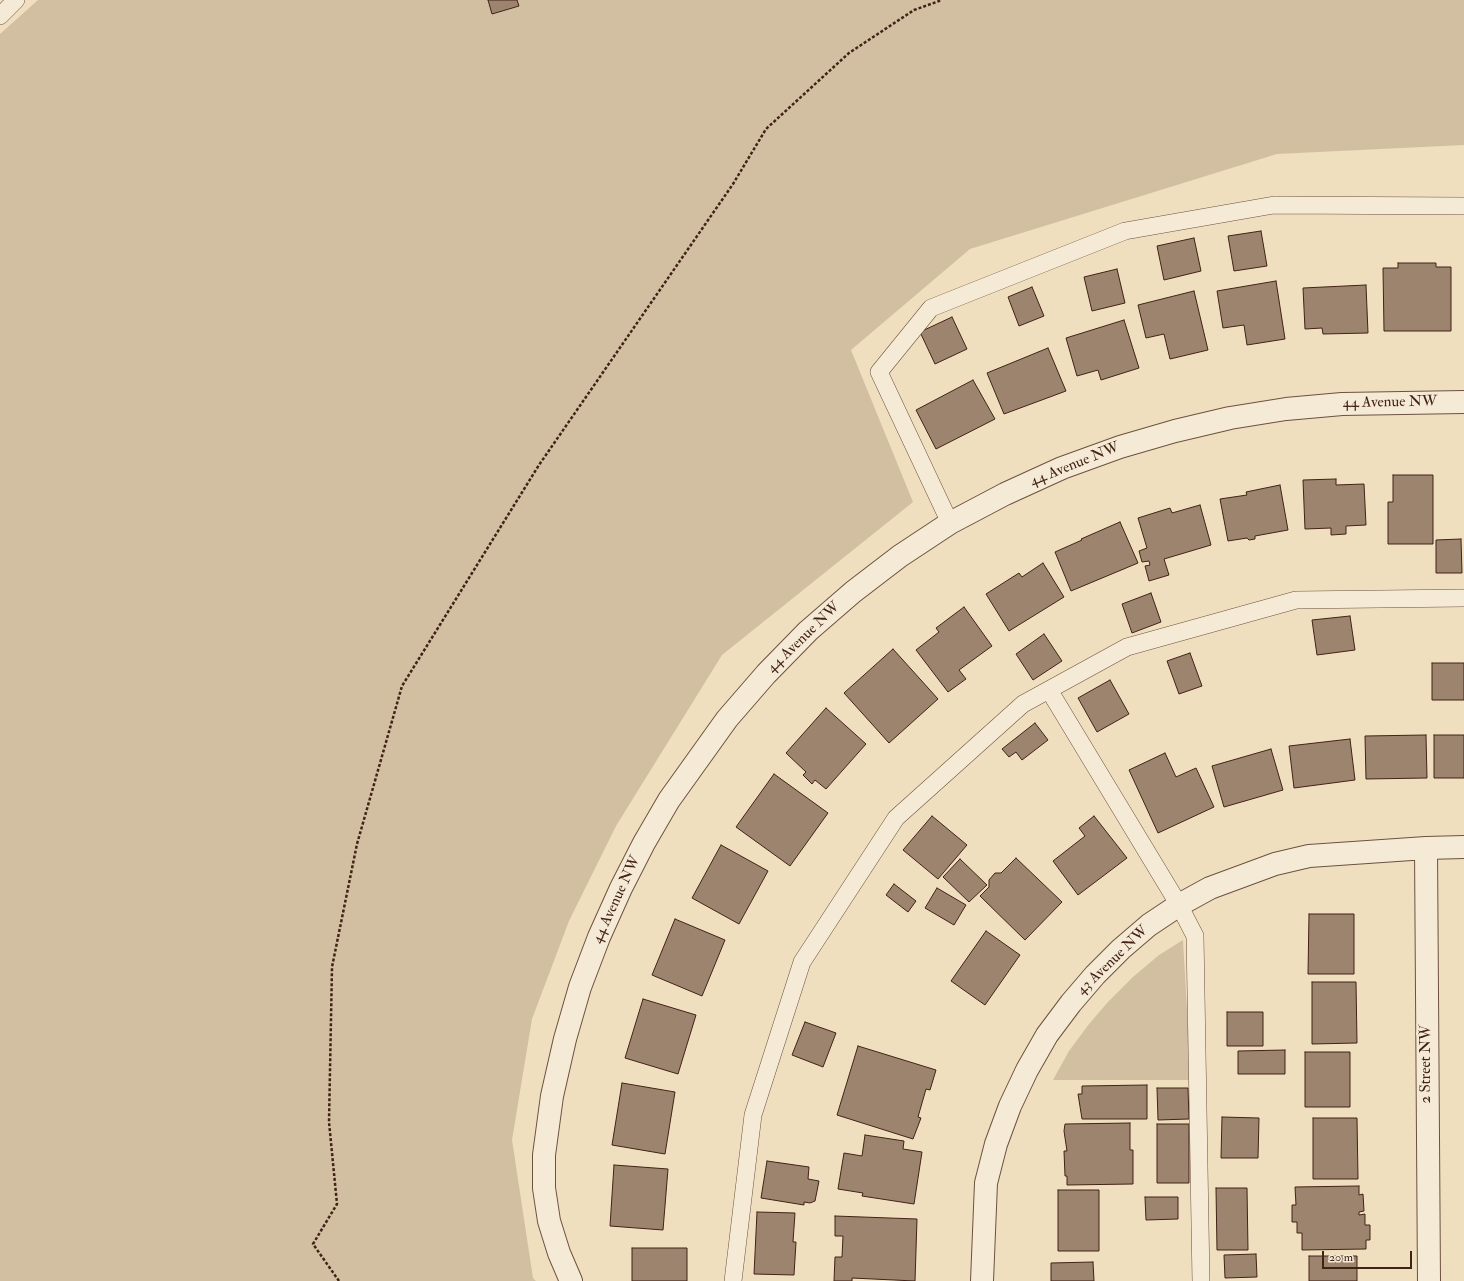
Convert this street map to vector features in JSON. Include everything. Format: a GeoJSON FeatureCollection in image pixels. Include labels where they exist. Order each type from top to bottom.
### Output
{"type":"FeatureCollection","features":[{"type":"Feature","properties":{"kind":"street","name":"44 Avenue NW"},"geometry":{"type":"LineString","coordinates":[[571,1281],[559,1253],[549,1221],[544,1188],[544,1155],[552,1096],[565,1039],[580,987],[596,944],[621,888],[655,825],[697,759],[766,674],[808,631],[853,592],[900,556],[950,523],[1005,494],[1062,468],[1120,447],[1174,430],[1230,418],[1286,409],[1335,404],[1464,402]]}},
{"type":"Feature","properties":{"kind":"street","name":"43 Avenue NW"},"geometry":{"type":"LineString","coordinates":[[982,1281],[986,1183],[996,1144],[1010,1106],[1027,1070],[1047,1035],[1071,1003],[1095,975],[1149,925],[1179,905],[1216,885],[1275,864],[1309,856],[1426,848],[1464,847]]}},
{"type":"Feature","properties":{"kind":"street","name":"2 Street NW"},"geometry":{"type":"LineString","coordinates":[[1426,848],[1429,1281]]}},
{"type":"Feature","properties":{"kind":"lane"},"geometry":{"type":"LineString","coordinates":[[0,16],[16,0]]}},
{"type":"Feature","properties":{"kind":"lane"},"geometry":{"type":"LineString","coordinates":[[950,523],[879,372],[931,308],[1125,231],[1274,205],[1464,206]]}},
{"type":"Feature","properties":{"kind":"lane"},"geometry":{"type":"LineString","coordinates":[[733,1281],[753,1115],[802,962],[896,818],[1023,704],[1127,647],[1296,600],[1464,598]]}},
{"type":"Feature","properties":{"kind":"lane"},"geometry":{"type":"LineString","coordinates":[[1049,690],[1179,905],[1195,936],[1202,1281]]}},
{"type":"Feature","properties":{"kind":"path"},"geometry":{"type":"LineString","coordinates":[[339,1281],[313,1244],[337,1204],[329,1122],[332,967],[357,844],[402,686],[539,465],[733,184],[766,130],[849,53],[914,10],[942,0]]}},
{"type":"Feature","properties":{"kind":"shaded area"},"geometry":{"type":"Polygon","coordinates":[[[38,0],[1464,0],[1464,145],[1277,154],[970,249],[851,350],[913,502],[722,655],[616,826],[569,921],[532,1019],[512,1140],[533,1278],[536,1281],[0,1281],[0,34],[38,0]]]}},
{"type":"Feature","properties":{"kind":"shaded area"},"geometry":{"type":"Polygon","coordinates":[[[1183,940],[1191,1080],[1053,1080],[1069,1051],[1108,1002],[1133,977],[1159,955],[1183,940]]]}},
{"type":"Feature","properties":{"kind":"building"},"geometry":{"type":"Polygon","coordinates":[[[488,0],[517,0],[519,6],[492,14],[488,0]]]}},
{"type":"Feature","properties":{"kind":"building"},"geometry":{"type":"Polygon","coordinates":[[[1261,231],[1267,266],[1234,271],[1228,236],[1261,231]]]}},
{"type":"Feature","properties":{"kind":"building"},"geometry":{"type":"Polygon","coordinates":[[[1194,238],[1201,271],[1164,280],[1157,246],[1194,238]]]}},
{"type":"Feature","properties":{"kind":"building"},"geometry":{"type":"Polygon","coordinates":[[[1398,263],[1436,263],[1436,267],[1451,267],[1451,331],[1384,331],[1383,268],[1398,268],[1398,263]]]}},
{"type":"Feature","properties":{"kind":"building"},"geometry":{"type":"Polygon","coordinates":[[[1117,269],[1125,303],[1092,311],[1084,277],[1117,269]]]}},
{"type":"Feature","properties":{"kind":"building"},"geometry":{"type":"Polygon","coordinates":[[[1276,281],[1285,339],[1247,345],[1244,325],[1223,328],[1217,291],[1276,281]]]}},
{"type":"Feature","properties":{"kind":"building"},"geometry":{"type":"Polygon","coordinates":[[[1366,285],[1368,333],[1323,334],[1322,328],[1305,329],[1303,288],[1366,285]]]}},
{"type":"Feature","properties":{"kind":"building"},"geometry":{"type":"Polygon","coordinates":[[[1032,287],[1044,316],[1019,326],[1008,297],[1032,287]]]}},
{"type":"Feature","properties":{"kind":"building"},"geometry":{"type":"Polygon","coordinates":[[[1194,291],[1208,350],[1170,359],[1164,334],[1146,338],[1138,305],[1194,291]]]}},
{"type":"Feature","properties":{"kind":"building"},"geometry":{"type":"Polygon","coordinates":[[[952,317],[967,349],[935,364],[920,332],[952,317]]]}},
{"type":"Feature","properties":{"kind":"building"},"geometry":{"type":"Polygon","coordinates":[[[1124,320],[1139,368],[1101,380],[1098,370],[1077,376],[1066,338],[1124,320]]]}},
{"type":"Feature","properties":{"kind":"building"},"geometry":{"type":"Polygon","coordinates":[[[1048,348],[1066,391],[1004,414],[987,373],[1048,348]]]}},
{"type":"Feature","properties":{"kind":"building"},"geometry":{"type":"Polygon","coordinates":[[[973,380],[995,419],[936,449],[916,410],[973,380]]]}},
{"type":"Feature","properties":{"kind":"building"},"geometry":{"type":"Polygon","coordinates":[[[1393,475],[1433,475],[1433,544],[1388,544],[1388,502],[1393,502],[1393,475]]]}},
{"type":"Feature","properties":{"kind":"building"},"geometry":{"type":"Polygon","coordinates":[[[1336,479],[1336,485],[1364,484],[1366,525],[1346,526],[1346,534],[1331,535],[1331,528],[1305,529],[1303,480],[1336,479]]]}},
{"type":"Feature","properties":{"kind":"building"},"geometry":{"type":"Polygon","coordinates":[[[1280,485],[1288,530],[1255,536],[1255,539],[1249,540],[1247,538],[1228,541],[1220,499],[1247,495],[1246,492],[1280,485]]]}},
{"type":"Feature","properties":{"kind":"building"},"geometry":{"type":"Polygon","coordinates":[[[1200,505],[1211,545],[1164,559],[1169,575],[1149,581],[1145,566],[1150,565],[1149,561],[1142,562],[1139,551],[1147,548],[1138,518],[1170,508],[1172,513],[1200,505]]]}},
{"type":"Feature","properties":{"kind":"building"},"geometry":{"type":"Polygon","coordinates":[[[1120,522],[1138,563],[1071,591],[1055,552],[1120,522]]]}},
{"type":"Feature","properties":{"kind":"building"},"geometry":{"type":"Polygon","coordinates":[[[1461,539],[1462,573],[1436,573],[1436,540],[1461,539]]]}},
{"type":"Feature","properties":{"kind":"building"},"geometry":{"type":"Polygon","coordinates":[[[1043,563],[1064,597],[1009,631],[986,594],[1019,573],[1022,577],[1043,563]]]}},
{"type":"Feature","properties":{"kind":"building"},"geometry":{"type":"Polygon","coordinates":[[[1151,593],[1161,622],[1132,633],[1122,604],[1151,593]]]}},
{"type":"Feature","properties":{"kind":"building"},"geometry":{"type":"Polygon","coordinates":[[[964,607],[992,646],[959,670],[966,679],[948,692],[916,650],[939,632],[936,628],[964,607]]]}},
{"type":"Feature","properties":{"kind":"building"},"geometry":{"type":"Polygon","coordinates":[[[1350,616],[1355,650],[1317,655],[1312,620],[1350,616]]]}},
{"type":"Feature","properties":{"kind":"building"},"geometry":{"type":"Polygon","coordinates":[[[1044,634],[1062,661],[1033,680],[1016,654],[1044,634]]]}},
{"type":"Feature","properties":{"kind":"building"},"geometry":{"type":"Polygon","coordinates":[[[893,649],[938,699],[889,743],[844,693],[893,649]]]}},
{"type":"Feature","properties":{"kind":"building"},"geometry":{"type":"Polygon","coordinates":[[[1190,653],[1202,686],[1179,694],[1167,661],[1190,653]]]}},
{"type":"Feature","properties":{"kind":"building"},"geometry":{"type":"Polygon","coordinates":[[[1432,663],[1464,663],[1464,700],[1432,700],[1432,663]]]}},
{"type":"Feature","properties":{"kind":"building"},"geometry":{"type":"Polygon","coordinates":[[[1110,680],[1129,714],[1097,732],[1078,698],[1110,680]]]}},
{"type":"Feature","properties":{"kind":"building"},"geometry":{"type":"Polygon","coordinates":[[[826,708],[866,744],[826,789],[815,780],[812,784],[803,775],[806,772],[786,753],[826,708]]]}},
{"type":"Feature","properties":{"kind":"building"},"geometry":{"type":"Polygon","coordinates":[[[1035,723],[1048,740],[1022,760],[1016,752],[1009,757],[1002,749],[1035,723]]]}},
{"type":"Feature","properties":{"kind":"building"},"geometry":{"type":"Polygon","coordinates":[[[1426,735],[1427,778],[1366,779],[1365,736],[1426,735]]]}},
{"type":"Feature","properties":{"kind":"building"},"geometry":{"type":"Polygon","coordinates":[[[1434,735],[1464,735],[1464,778],[1434,778],[1434,735]]]}},
{"type":"Feature","properties":{"kind":"building"},"geometry":{"type":"Polygon","coordinates":[[[1350,739],[1355,780],[1294,788],[1289,746],[1350,739]]]}},
{"type":"Feature","properties":{"kind":"building"},"geometry":{"type":"Polygon","coordinates":[[[1271,749],[1283,790],[1224,807],[1212,766],[1271,749]]]}},
{"type":"Feature","properties":{"kind":"building"},"geometry":{"type":"Polygon","coordinates":[[[1165,753],[1176,777],[1196,768],[1214,807],[1158,833],[1129,770],[1165,753]]]}},
{"type":"Feature","properties":{"kind":"building"},"geometry":{"type":"Polygon","coordinates":[[[774,774],[828,813],[790,866],[736,827],[774,774]]]}},
{"type":"Feature","properties":{"kind":"building"},"geometry":{"type":"Polygon","coordinates":[[[932,816],[967,845],[938,879],[903,850],[932,816]]]}},
{"type":"Feature","properties":{"kind":"building"},"geometry":{"type":"Polygon","coordinates":[[[1094,816],[1127,858],[1078,895],[1053,861],[1085,836],[1079,828],[1094,816]]]}},
{"type":"Feature","properties":{"kind":"building"},"geometry":{"type":"Polygon","coordinates":[[[721,845],[768,871],[739,924],[692,898],[721,845]]]}},
{"type":"Feature","properties":{"kind":"building"},"geometry":{"type":"Polygon","coordinates":[[[1016,858],[1062,902],[1025,940],[980,896],[989,887],[989,880],[995,873],[1001,873],[1016,858]]]}},
{"type":"Feature","properties":{"kind":"building"},"geometry":{"type":"Polygon","coordinates":[[[960,859],[987,885],[969,902],[943,877],[960,859]]]}},
{"type":"Feature","properties":{"kind":"building"},"geometry":{"type":"Polygon","coordinates":[[[894,884],[916,901],[908,912],[886,895],[894,884]]]}},
{"type":"Feature","properties":{"kind":"building"},"geometry":{"type":"Polygon","coordinates":[[[937,888],[966,905],[954,925],[925,908],[937,888]]]}},
{"type":"Feature","properties":{"kind":"building"},"geometry":{"type":"Polygon","coordinates":[[[1309,914],[1354,914],[1354,974],[1308,974],[1309,914]]]}},
{"type":"Feature","properties":{"kind":"building"},"geometry":{"type":"Polygon","coordinates":[[[675,919],[725,940],[702,996],[652,975],[675,919]]]}},
{"type":"Feature","properties":{"kind":"building"},"geometry":{"type":"Polygon","coordinates":[[[986,931],[1020,955],[985,1005],[951,981],[986,931]]]}},
{"type":"Feature","properties":{"kind":"building"},"geometry":{"type":"Polygon","coordinates":[[[1312,982],[1356,982],[1357,1043],[1312,1044],[1312,982]]]}},
{"type":"Feature","properties":{"kind":"building"},"geometry":{"type":"Polygon","coordinates":[[[643,999],[696,1015],[678,1074],[625,1058],[643,999]]]}},
{"type":"Feature","properties":{"kind":"building"},"geometry":{"type":"Polygon","coordinates":[[[1227,1012],[1263,1012],[1263,1046],[1227,1046],[1227,1012]]]}},
{"type":"Feature","properties":{"kind":"building"},"geometry":{"type":"Polygon","coordinates":[[[805,1022],[836,1033],[823,1067],[792,1055],[805,1022]]]}},
{"type":"Feature","properties":{"kind":"building"},"geometry":{"type":"Polygon","coordinates":[[[858,1046],[936,1070],[930,1090],[926,1089],[918,1117],[921,1118],[913,1139],[837,1115],[858,1046]]]}},
{"type":"Feature","properties":{"kind":"building"},"geometry":{"type":"Polygon","coordinates":[[[1285,1050],[1285,1074],[1238,1074],[1238,1051],[1285,1050]]]}},
{"type":"Feature","properties":{"kind":"building"},"geometry":{"type":"Polygon","coordinates":[[[1305,1052],[1350,1052],[1350,1107],[1305,1107],[1305,1052]]]}},
{"type":"Feature","properties":{"kind":"building"},"geometry":{"type":"Polygon","coordinates":[[[622,1083],[675,1092],[665,1154],[612,1145],[622,1083]]]}},
{"type":"Feature","properties":{"kind":"building"},"geometry":{"type":"Polygon","coordinates":[[[1147,1085],[1147,1119],[1082,1119],[1078,1094],[1082,1094],[1082,1086],[1147,1085]]]}},
{"type":"Feature","properties":{"kind":"building"},"geometry":{"type":"Polygon","coordinates":[[[1157,1088],[1188,1088],[1189,1119],[1158,1120],[1157,1088]]]}},
{"type":"Feature","properties":{"kind":"building"},"geometry":{"type":"Polygon","coordinates":[[[1222,1117],[1259,1118],[1258,1158],[1221,1158],[1222,1117]]]}},
{"type":"Feature","properties":{"kind":"building"},"geometry":{"type":"Polygon","coordinates":[[[1313,1118],[1357,1118],[1358,1179],[1313,1179],[1313,1118]]]}},
{"type":"Feature","properties":{"kind":"building"},"geometry":{"type":"Polygon","coordinates":[[[1130,1123],[1130,1150],[1133,1150],[1133,1184],[1067,1185],[1067,1176],[1065,1176],[1064,1151],[1067,1151],[1064,1131],[1065,1124],[1130,1123]]]}},
{"type":"Feature","properties":{"kind":"building"},"geometry":{"type":"Polygon","coordinates":[[[1157,1124],[1189,1124],[1189,1183],[1157,1183],[1157,1124]]]}},
{"type":"Feature","properties":{"kind":"building"},"geometry":{"type":"Polygon","coordinates":[[[865,1135],[904,1141],[903,1149],[922,1152],[914,1204],[862,1196],[863,1193],[838,1189],[844,1153],[862,1156],[865,1135]]]}},
{"type":"Feature","properties":{"kind":"building"},"geometry":{"type":"Polygon","coordinates":[[[767,1161],[809,1167],[808,1179],[819,1181],[815,1201],[810,1203],[804,1202],[804,1205],[761,1198],[767,1161]]]}},
{"type":"Feature","properties":{"kind":"building"},"geometry":{"type":"Polygon","coordinates":[[[614,1165],[668,1169],[663,1230],[610,1226],[614,1165]]]}},
{"type":"Feature","properties":{"kind":"building"},"geometry":{"type":"Polygon","coordinates":[[[1359,1186],[1359,1195],[1363,1194],[1364,1211],[1359,1212],[1359,1215],[1365,1214],[1365,1225],[1370,1225],[1370,1240],[1366,1240],[1366,1249],[1302,1250],[1302,1233],[1297,1233],[1297,1222],[1292,1222],[1292,1205],[1296,1205],[1295,1187],[1359,1186]]]}},
{"type":"Feature","properties":{"kind":"building"},"geometry":{"type":"Polygon","coordinates":[[[1216,1188],[1247,1188],[1248,1250],[1217,1250],[1216,1188]]]}},
{"type":"Feature","properties":{"kind":"building"},"geometry":{"type":"Polygon","coordinates":[[[1058,1190],[1099,1190],[1099,1251],[1058,1251],[1058,1190]]]}},
{"type":"Feature","properties":{"kind":"building"},"geometry":{"type":"Polygon","coordinates":[[[1145,1197],[1178,1197],[1178,1219],[1146,1220],[1145,1197]]]}},
{"type":"Feature","properties":{"kind":"building"},"geometry":{"type":"Polygon","coordinates":[[[757,1212],[795,1213],[793,1242],[796,1242],[794,1275],[754,1274],[757,1212]]]}},
{"type":"Feature","properties":{"kind":"building"},"geometry":{"type":"Polygon","coordinates":[[[835,1216],[917,1219],[915,1281],[852,1278],[852,1281],[834,1281],[835,1257],[842,1257],[843,1236],[835,1236],[835,1216]]]}},
{"type":"Feature","properties":{"kind":"building"},"geometry":{"type":"Polygon","coordinates":[[[632,1248],[687,1248],[687,1281],[632,1281],[632,1248]]]}},
{"type":"Feature","properties":{"kind":"building"},"geometry":{"type":"Polygon","coordinates":[[[1256,1254],[1257,1277],[1225,1278],[1224,1255],[1256,1254]]]}},
{"type":"Feature","properties":{"kind":"building"},"geometry":{"type":"Polygon","coordinates":[[[1309,1256],[1357,1256],[1357,1281],[1309,1281],[1309,1256]]]}},
{"type":"Feature","properties":{"kind":"building"},"geometry":{"type":"Polygon","coordinates":[[[1093,1262],[1094,1281],[1051,1281],[1051,1263],[1093,1262]]]}}]}
